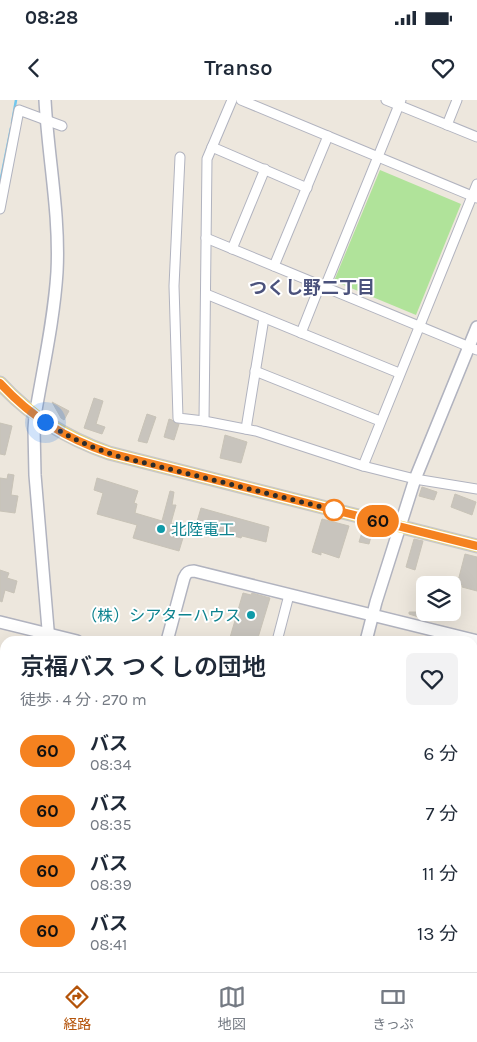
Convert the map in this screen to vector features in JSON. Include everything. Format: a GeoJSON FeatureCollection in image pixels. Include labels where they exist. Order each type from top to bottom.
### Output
{"type":"FeatureCollection","features":[{"type":"Feature","properties":{"kind":"main road"},"geometry":{"type":"LineString","coordinates":[[0,383],[35,416],[70,437],[115,455],[477,546]]}},
{"type":"Feature","properties":{"kind":"street"},"geometry":{"type":"LineString","coordinates":[[45,100],[55,195],[57,273],[34,429],[49,636]]}},
{"type":"Feature","properties":{"kind":"street"},"geometry":{"type":"LineString","coordinates":[[204,421],[207,159],[232,100]]}},
{"type":"Feature","properties":{"kind":"street"},"geometry":{"type":"LineString","coordinates":[[241,100],[474,197]]}},
{"type":"Feature","properties":{"kind":"street"},"geometry":{"type":"LineString","coordinates":[[386,100],[400,103],[477,137]]}},
{"type":"Feature","properties":{"kind":"street"},"geometry":{"type":"LineString","coordinates":[[447,125],[457,100]]}},
{"type":"Feature","properties":{"kind":"street"},"geometry":{"type":"LineString","coordinates":[[301,333],[400,103]]}},
{"type":"Feature","properties":{"kind":"street"},"geometry":{"type":"LineString","coordinates":[[0,209],[19,110],[62,126]]}},
{"type":"Feature","properties":{"kind":"street"},"geometry":{"type":"LineString","coordinates":[[274,266],[328,136]]}},
{"type":"Feature","properties":{"kind":"street"},"geometry":{"type":"LineString","coordinates":[[212,147],[307,188]]}},
{"type":"Feature","properties":{"kind":"street"},"geometry":{"type":"LineString","coordinates":[[180,157],[174,286],[178,418],[256,430],[363,466],[415,479],[477,490]]}},
{"type":"Feature","properties":{"kind":"street"},"geometry":{"type":"LineString","coordinates":[[232,249],[264,170]]}},
{"type":"Feature","properties":{"kind":"street"},"geometry":{"type":"LineString","coordinates":[[363,466],[418,326],[474,197],[477,184]]}},
{"type":"Feature","properties":{"kind":"street"},"geometry":{"type":"LineString","coordinates":[[206,238],[473,349]]}},
{"type":"Feature","properties":{"kind":"street"},"geometry":{"type":"LineString","coordinates":[[206,294],[399,373]]}},
{"type":"Feature","properties":{"kind":"street"},"geometry":{"type":"LineString","coordinates":[[246,429],[264,318]]}},
{"type":"Feature","properties":{"kind":"street"},"geometry":{"type":"LineString","coordinates":[[367,636],[399,526],[415,479],[473,349],[477,327]]}},
{"type":"Feature","properties":{"kind":"street"},"geometry":{"type":"LineString","coordinates":[[255,370],[380,420]]}},
{"type":"Feature","properties":{"kind":"street"},"geometry":{"type":"LineString","coordinates":[[168,636],[184,578],[186,573],[194,571],[449,636]]}},
{"type":"Feature","properties":{"kind":"street"},"geometry":{"type":"LineString","coordinates":[[279,636],[289,595]]}},
{"type":"Feature","properties":{"kind":"street"},"geometry":{"type":"LineString","coordinates":[[0,622],[43,636]]}},
{"type":"Feature","properties":{"kind":"green space"},"geometry":{"type":"Polygon","coordinates":[[[380,170],[461,204],[416,315],[334,281],[380,170]]]}},
{"type":"Feature","properties":{"kind":"building"},"geometry":{"type":"Polygon","coordinates":[[[94,398],[103,401],[96,424],[105,427],[102,434],[84,428],[94,398]]]}},
{"type":"Feature","properties":{"kind":"building"},"geometry":{"type":"Polygon","coordinates":[[[52,402],[69,411],[64,420],[61,418],[52,402]]]}},
{"type":"Feature","properties":{"kind":"building"},"geometry":{"type":"Polygon","coordinates":[[[147,414],[156,417],[147,443],[138,441],[147,414]]]}},
{"type":"Feature","properties":{"kind":"building"},"geometry":{"type":"Polygon","coordinates":[[[169,419],[179,424],[174,440],[164,437],[169,419]]]}},
{"type":"Feature","properties":{"kind":"building"},"geometry":{"type":"Polygon","coordinates":[[[0,423],[12,426],[5,455],[0,454],[0,423]]]}},
{"type":"Feature","properties":{"kind":"building"},"geometry":{"type":"Polygon","coordinates":[[[225,435],[247,442],[241,463],[220,458],[225,435]]]}},
{"type":"Feature","properties":{"kind":"building"},"geometry":{"type":"Polygon","coordinates":[[[8,474],[14,475],[11,495],[18,496],[15,513],[0,511],[0,478],[7,479],[8,474]]]}},
{"type":"Feature","properties":{"kind":"building"},"geometry":{"type":"Polygon","coordinates":[[[97,478],[138,491],[134,503],[137,504],[135,513],[162,521],[170,491],[174,492],[172,505],[176,505],[171,523],[186,528],[179,551],[133,538],[137,525],[97,514],[103,493],[94,490],[97,478]]]}},
{"type":"Feature","properties":{"kind":"building"},"geometry":{"type":"Polygon","coordinates":[[[422,487],[437,492],[434,500],[419,496],[422,487]]]}},
{"type":"Feature","properties":{"kind":"building"},"geometry":{"type":"Polygon","coordinates":[[[455,494],[476,502],[472,515],[451,507],[455,494]]]}},
{"type":"Feature","properties":{"kind":"building"},"geometry":{"type":"Polygon","coordinates":[[[201,508],[269,527],[266,542],[242,536],[241,538],[196,525],[201,508]]]}},
{"type":"Feature","properties":{"kind":"building"},"geometry":{"type":"Polygon","coordinates":[[[322,519],[349,526],[339,558],[321,552],[321,555],[312,552],[322,519]]]}},
{"type":"Feature","properties":{"kind":"building"},"geometry":{"type":"Polygon","coordinates":[[[364,526],[373,529],[369,544],[359,542],[364,526]]]}},
{"type":"Feature","properties":{"kind":"building"},"geometry":{"type":"Polygon","coordinates":[[[414,539],[423,541],[415,570],[406,567],[414,539]]]}},
{"type":"Feature","properties":{"kind":"building"},"geometry":{"type":"Polygon","coordinates":[[[465,554],[477,557],[477,591],[462,587],[461,576],[459,576],[465,554]]]}},
{"type":"Feature","properties":{"kind":"building"},"geometry":{"type":"Polygon","coordinates":[[[0,570],[9,573],[7,578],[17,581],[14,593],[5,590],[2,602],[0,601],[0,570]]]}},
{"type":"Feature","properties":{"kind":"building","name":"（株）シアターハウス"},"geometry":{"type":"Polygon","coordinates":[[[243,593],[251,595],[252,593],[270,598],[259,636],[230,636],[243,593]]]}},
{"type":"Feature","properties":{"kind":"building"},"geometry":{"type":"Polygon","coordinates":[[[409,612],[416,612],[416,616],[409,614],[409,612]]]}},
{"type":"Feature","properties":{"kind":"waterway"},"geometry":{"type":"LineString","coordinates":[[12,123],[16,100]]}},
{"type":"Feature","properties":{"kind":"waterway"},"geometry":{"type":"LineString","coordinates":[[0,183],[11,128]]}},
{"type":"Feature","properties":{"kind":"bus line","name":"60"},"geometry":{"type":"LineString","coordinates":[[0,383],[25,408],[56,430],[109,453],[477,546]]}},
{"type":"Feature","properties":{"kind":"place","name":"北陸電工"},"geometry":{"type":"Point","coordinates":[161,529]}},
{"type":"Feature","properties":{"kind":"place","name":"（株）シアターハウス"},"geometry":{"type":"Point","coordinates":[251,615]}},
{"type":"Feature","properties":{"kind":"district","name":"つくし野二丁目"},"geometry":{"type":"Point","coordinates":[312,288]}},
{"type":"Feature","properties":{"kind":"route"},"geometry":{"type":"LineString","coordinates":[[45,422],[70,437],[121,457],[334,510]]}}]}
